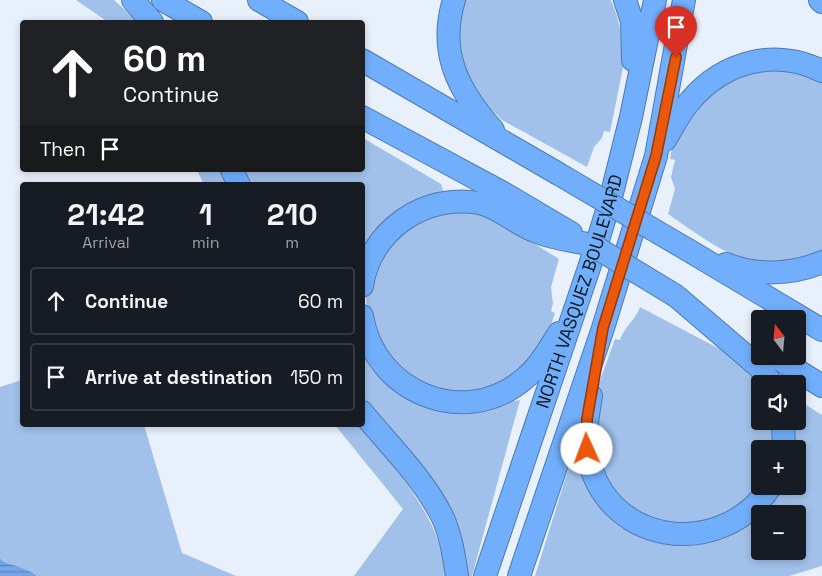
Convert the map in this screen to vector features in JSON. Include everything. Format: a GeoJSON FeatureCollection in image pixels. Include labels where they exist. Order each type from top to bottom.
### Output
{"type":"FeatureCollection","features":[{"type":"Feature","properties":{"kind":"highway"},"geometry":{"type":"LineString","coordinates":[[133,0],[150,20]]}},
{"type":"Feature","properties":{"kind":"highway"},"geometry":{"type":"LineString","coordinates":[[163,0],[198,20]]}},
{"type":"Feature","properties":{"kind":"highway"},"geometry":{"type":"LineString","coordinates":[[259,0],[294,20]]}},
{"type":"Feature","properties":{"kind":"highway"},"geometry":{"type":"LineString","coordinates":[[454,0],[449,17],[447,38],[450,58],[469,99],[504,142]]}},
{"type":"Feature","properties":{"kind":"highway"},"geometry":{"type":"LineString","coordinates":[[625,0],[632,21],[634,40],[631,117]]}},
{"type":"Feature","properties":{"kind":"highway","name":"NORTH VASQUEZ BOULEVARD"},"geometry":{"type":"LineString","coordinates":[[485,576],[610,201],[631,117],[655,0]]}},
{"type":"Feature","properties":{"kind":"highway","name":"NORTH VASQUEZ BOULEVARD"},"geometry":{"type":"LineString","coordinates":[[519,576],[603,328],[656,156],[684,0]]}},
{"type":"Feature","properties":{"kind":"highway"},"geometry":{"type":"LineString","coordinates":[[656,156],[689,102],[702,88],[722,73],[750,62],[776,59],[798,62],[822,71]]}},
{"type":"Feature","properties":{"kind":"highway"},"geometry":{"type":"LineString","coordinates":[[365,62],[822,330]]}},
{"type":"Feature","properties":{"kind":"highway"},"geometry":{"type":"LineString","coordinates":[[365,119],[539,224]]}},
{"type":"Feature","properties":{"kind":"highway"},"geometry":{"type":"LineString","coordinates":[[365,277],[378,245],[394,226],[422,208],[446,202],[480,203],[539,224],[592,246],[751,342]]}},
{"type":"Feature","properties":{"kind":"highway"},"geometry":{"type":"LineString","coordinates":[[688,250],[732,267],[762,272],[790,271],[822,262]]}},
{"type":"Feature","properties":{"kind":"highway"},"geometry":{"type":"LineString","coordinates":[[676,296],[760,367],[766,375]]}},
{"type":"Feature","properties":{"kind":"highway"},"geometry":{"type":"LineString","coordinates":[[365,326],[372,349],[394,376],[414,390],[436,399],[472,402],[499,395],[530,374],[547,352],[579,298]]}},
{"type":"Feature","properties":{"kind":"highway"},"geometry":{"type":"LineString","coordinates":[[603,328],[587,419],[587,449],[599,483],[618,509],[646,528],[667,534],[691,534],[710,531],[739,518],[759,502],[764,495]]}},
{"type":"Feature","properties":{"kind":"highway"},"geometry":{"type":"LineString","coordinates":[[788,365],[822,386]]}},
{"type":"Feature","properties":{"kind":"highway"},"geometry":{"type":"LineString","coordinates":[[365,416],[420,483],[441,516],[447,529],[457,576]]}},
{"type":"Feature","properties":{"kind":"shaded area"},"geometry":{"type":"Polygon","coordinates":[[[76,0],[114,0],[136,20],[105,20],[76,0]]]}},
{"type":"Feature","properties":{"kind":"shaded area"},"geometry":{"type":"Polygon","coordinates":[[[465,0],[611,0],[626,53],[610,132],[604,131],[602,138],[594,147],[587,167],[502,120],[472,91],[456,53],[461,9],[465,0]]]}},
{"type":"Feature","properties":{"kind":"shaded area"},"geometry":{"type":"Polygon","coordinates":[[[763,66],[822,79],[822,252],[776,264],[748,261],[734,255],[719,248],[668,214],[675,189],[671,177],[675,160],[670,159],[673,142],[699,98],[763,66]]]}},
{"type":"Feature","properties":{"kind":"shaded area"},"geometry":{"type":"Polygon","coordinates":[[[365,139],[441,184],[444,194],[397,212],[379,227],[365,246],[365,182],[249,182],[244,172],[365,172],[365,139]]]}},
{"type":"Feature","properties":{"kind":"shaded area"},"geometry":{"type":"Polygon","coordinates":[[[198,172],[221,172],[226,182],[203,182],[198,172]]]}},
{"type":"Feature","properties":{"kind":"shaded area"},"geometry":{"type":"Polygon","coordinates":[[[454,209],[490,216],[559,259],[551,287],[553,303],[551,311],[555,313],[549,331],[529,364],[485,391],[434,391],[389,363],[367,311],[366,296],[370,272],[400,230],[454,209]]]}},
{"type":"Feature","properties":{"kind":"shaded area"},"geometry":{"type":"Polygon","coordinates":[[[640,307],[733,356],[751,375],[751,430],[776,430],[775,440],[751,440],[751,495],[743,504],[700,525],[662,524],[626,506],[595,462],[595,394],[615,339],[620,340],[640,307]]]}},
{"type":"Feature","properties":{"kind":"shaded area"},"geometry":{"type":"Polygon","coordinates":[[[365,358],[372,370],[387,385],[416,403],[469,410],[520,400],[472,576],[462,576],[388,431],[365,400],[365,358]]]}},
{"type":"Feature","properties":{"kind":"shaded area"},"geometry":{"type":"Polygon","coordinates":[[[20,381],[20,427],[145,427],[182,553],[236,576],[37,576],[0,559],[0,387],[20,381]]]}},
{"type":"Feature","properties":{"kind":"shaded area"},"geometry":{"type":"Polygon","coordinates":[[[806,405],[822,415],[822,566],[789,576],[535,576],[577,441],[594,496],[610,519],[621,528],[635,534],[677,543],[762,495],[806,495],[806,440],[790,440],[791,430],[806,430],[806,405]]]}},
{"type":"Feature","properties":{"kind":"shaded area"},"geometry":{"type":"Polygon","coordinates":[[[337,427],[361,427],[401,476],[426,513],[435,533],[442,554],[446,576],[354,576],[403,509],[337,427]]]}},
{"type":"Feature","properties":{"kind":"shaded area"},"geometry":{"type":"Polygon","coordinates":[[[0,559],[29,571],[37,576],[0,576],[0,559]]]}},
{"type":"Feature","properties":{"kind":"route"},"geometry":{"type":"LineString","coordinates":[[587,449],[587,419],[603,328],[656,156],[676,57]]}}]}
